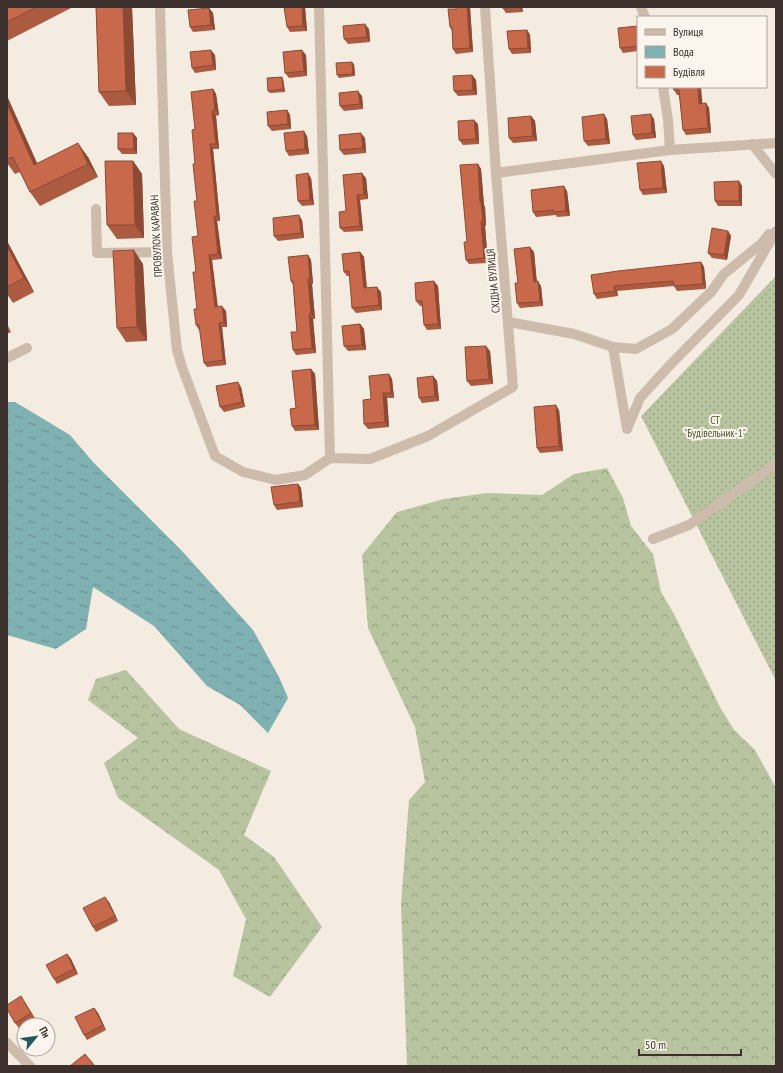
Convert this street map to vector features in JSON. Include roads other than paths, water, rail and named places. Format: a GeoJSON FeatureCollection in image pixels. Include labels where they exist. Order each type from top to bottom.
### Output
{"type":"FeatureCollection","features":[{"type":"Feature","properties":{"kind":"street","name":"ПРОВУЛОК КАРАВАН"},"geometry":{"type":"LineString","coordinates":[[160,7],[167,252],[177,350],[215,456],[243,472],[276,480],[305,475],[330,458]]}},
{"type":"Feature","properties":{"kind":"street"},"geometry":{"type":"LineString","coordinates":[[319,7],[330,458]]}},
{"type":"Feature","properties":{"kind":"street","name":"СХІДНА ВУЛИЦЯ"},"geometry":{"type":"LineString","coordinates":[[330,458],[370,459],[428,436],[513,386],[496,173],[485,7]]}},
{"type":"Feature","properties":{"kind":"street"},"geometry":{"type":"LineString","coordinates":[[663,88],[668,120],[670,150]]}},
{"type":"Feature","properties":{"kind":"street"},"geometry":{"type":"LineString","coordinates":[[496,173],[670,150],[776,143]]}},
{"type":"Feature","properties":{"kind":"street"},"geometry":{"type":"LineString","coordinates":[[752,144],[776,174]]}},
{"type":"Feature","properties":{"kind":"street"},"geometry":{"type":"LineString","coordinates":[[96,209],[97,253],[167,252]]}},
{"type":"Feature","properties":{"kind":"street"},"geometry":{"type":"LineString","coordinates":[[508,322],[574,334],[613,347],[636,349],[672,329],[711,292],[724,274],[762,243],[776,225]]}},
{"type":"Feature","properties":{"kind":"street"},"geometry":{"type":"LineString","coordinates":[[613,347],[627,429],[640,398],[669,366],[739,295],[776,230]]}},
{"type":"Feature","properties":{"kind":"street"},"geometry":{"type":"LineString","coordinates":[[7,358],[27,348]]}},
{"type":"Feature","properties":{"kind":"street"},"geometry":{"type":"LineString","coordinates":[[653,539],[689,525],[776,464]]}},
{"type":"Feature","properties":{"kind":"street"},"geometry":{"type":"LineString","coordinates":[[7,1043],[30,1066]]}},
{"type":"Feature","properties":{"kind":"water"},"geometry":{"type":"Polygon","coordinates":[[[7,402],[15,402],[70,435],[93,462],[183,552],[253,630],[279,677],[288,698],[268,733],[240,705],[207,686],[154,626],[93,587],[86,629],[56,649],[7,635],[7,402]]]}},
{"type":"Feature","properties":{"kind":"park label","name":"СТ \"Будівельник-1\""},"geometry":{"type":"Point","coordinates":[715,426]}}]}
